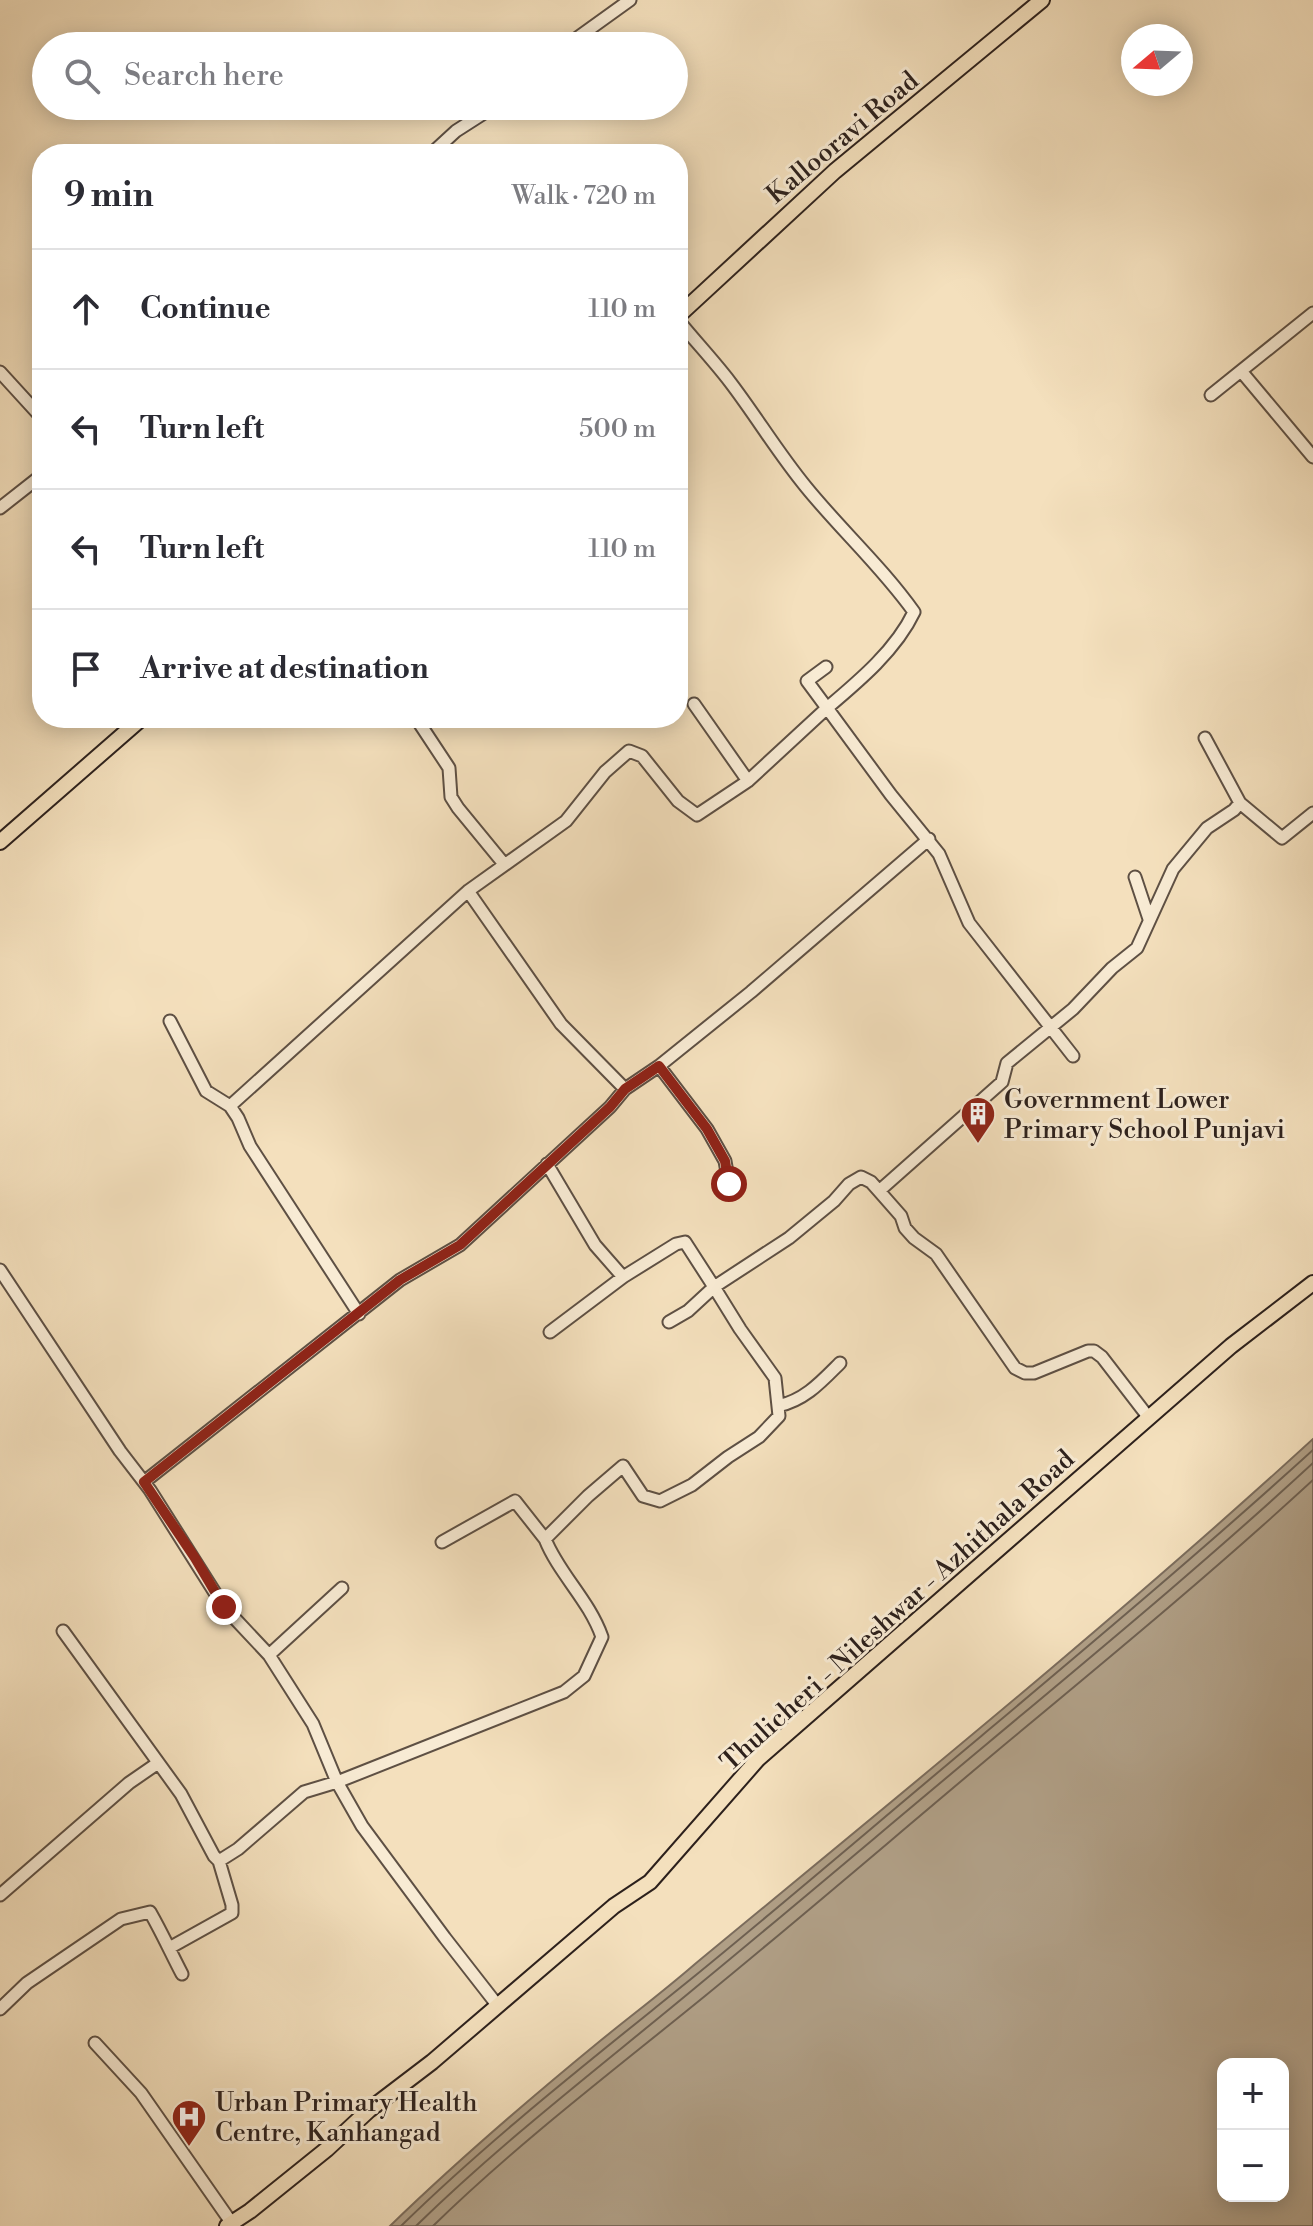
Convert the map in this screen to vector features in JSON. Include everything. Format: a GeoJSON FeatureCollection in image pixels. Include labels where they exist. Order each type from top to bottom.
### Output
{"type":"FeatureCollection","features":[{"type":"Feature","properties":{"kind":"main road","name":"Kallooravi Road"},"geometry":{"type":"LineString","coordinates":[[688,309],[835,171],[1042,0]]}},
{"type":"Feature","properties":{"kind":"main road"},"geometry":{"type":"LineString","coordinates":[[0,842],[131,728]]}},
{"type":"Feature","properties":{"kind":"main road","name":"Thulicheri - Nileshwar - Azhithala Road"},"geometry":{"type":"LineString","coordinates":[[229,2224],[250,2211],[327,2149],[369,2110],[432,2062],[614,1906],[650,1882],[758,1759],[1231,1346],[1313,1283]]}},
{"type":"Feature","properties":{"kind":"street"},"geometry":{"type":"LineString","coordinates":[[585,32],[630,0]]}},
{"type":"Feature","properties":{"kind":"street"},"geometry":{"type":"LineString","coordinates":[[442,144],[475,120]]}},
{"type":"Feature","properties":{"kind":"street"},"geometry":{"type":"LineString","coordinates":[[1211,395],[1313,313]]}},
{"type":"Feature","properties":{"kind":"street"},"geometry":{"type":"LineString","coordinates":[[230,1106],[468,891],[566,821],[605,772],[629,751],[642,756],[678,801],[697,815],[748,781],[873,665],[904,632],[914,612],[896,587],[803,484],[729,381],[688,330]]}},
{"type":"Feature","properties":{"kind":"street"},"geometry":{"type":"LineString","coordinates":[[1241,371],[1313,457]]}},
{"type":"Feature","properties":{"kind":"street"},"geometry":{"type":"LineString","coordinates":[[0,372],[32,407]]}},
{"type":"Feature","properties":{"kind":"street"},"geometry":{"type":"LineString","coordinates":[[0,508],[32,483]]}},
{"type":"Feature","properties":{"kind":"street"},"geometry":{"type":"LineString","coordinates":[[826,667],[807,681],[891,795],[929,839],[939,854],[969,923],[1073,1056]]}},
{"type":"Feature","properties":{"kind":"street"},"geometry":{"type":"LineString","coordinates":[[694,704],[748,781]]}},
{"type":"Feature","properties":{"kind":"street"},"geometry":{"type":"LineString","coordinates":[[423,728],[449,768],[451,797],[504,864]]}},
{"type":"Feature","properties":{"kind":"street"},"geometry":{"type":"LineString","coordinates":[[1205,738],[1240,803],[1282,838],[1313,813]]}},
{"type":"Feature","properties":{"kind":"street"},"geometry":{"type":"LineString","coordinates":[[879,1191],[1002,1082],[1007,1063],[1073,1009],[1112,968],[1137,948],[1173,869],[1207,828],[1240,803]]}},
{"type":"Feature","properties":{"kind":"street"},"geometry":{"type":"LineString","coordinates":[[144,1482],[400,1280],[460,1245],[610,1107],[625,1089],[659,1066],[751,992],[929,839]]}},
{"type":"Feature","properties":{"kind":"street"},"geometry":{"type":"LineString","coordinates":[[1135,877],[1149,919]]}},
{"type":"Feature","properties":{"kind":"street"},"geometry":{"type":"LineString","coordinates":[[468,891],[561,1024],[625,1089]]}},
{"type":"Feature","properties":{"kind":"street"},"geometry":{"type":"LineString","coordinates":[[170,1021],[206,1091],[230,1106],[250,1146],[359,1314]]}},
{"type":"Feature","properties":{"kind":"street"},"geometry":{"type":"LineString","coordinates":[[659,1066],[707,1129],[725,1161],[729,1184]]}},
{"type":"Feature","properties":{"kind":"street"},"geometry":{"type":"LineString","coordinates":[[547,1164],[595,1245],[623,1277]]}},
{"type":"Feature","properties":{"kind":"street"},"geometry":{"type":"LineString","coordinates":[[669,1322],[688,1311],[714,1287],[789,1238],[834,1201],[849,1184],[861,1177],[871,1182],[901,1216],[905,1228],[914,1238],[936,1254],[1015,1368],[1025,1373],[1040,1372],[1094,1351],[1149,1418]]}},
{"type":"Feature","properties":{"kind":"street"},"geometry":{"type":"LineString","coordinates":[[545,1539],[623,1466],[643,1496],[660,1501],[692,1485],[759,1437],[779,1416],[775,1378],[685,1242],[676,1244],[623,1277],[550,1332]]}},
{"type":"Feature","properties":{"kind":"street"},"geometry":{"type":"LineString","coordinates":[[0,1270],[195,1558],[224,1607],[269,1655],[313,1724],[337,1782],[362,1826],[498,2006]]}},
{"type":"Feature","properties":{"kind":"street"},"geometry":{"type":"LineString","coordinates":[[778,1406],[793,1403],[810,1392],[840,1363]]}},
{"type":"Feature","properties":{"kind":"street"},"geometry":{"type":"LineString","coordinates":[[219,1861],[238,1849],[304,1792],[337,1782],[564,1692],[584,1676],[602,1637],[595,1618],[551,1554],[545,1539],[515,1501],[442,1542]]}},
{"type":"Feature","properties":{"kind":"street"},"geometry":{"type":"LineString","coordinates":[[269,1655],[342,1588]]}},
{"type":"Feature","properties":{"kind":"street"},"geometry":{"type":"LineString","coordinates":[[63,1631],[181,1794],[219,1861],[232,1913],[171,1947]]}},
{"type":"Feature","properties":{"kind":"street"},"geometry":{"type":"LineString","coordinates":[[0,1895],[129,1783],[158,1763]]}},
{"type":"Feature","properties":{"kind":"street"},"geometry":{"type":"LineString","coordinates":[[0,2009],[27,1983],[121,1919],[150,1912],[171,1947],[171,1954],[182,1974]]}},
{"type":"Feature","properties":{"kind":"street"},"geometry":{"type":"LineString","coordinates":[[95,2043],[141,2093],[229,2224]]}},
{"type":"Feature","properties":{"kind":"water"},"geometry":{"type":"Polygon","coordinates":[[[1313,1439],[1313,2226],[390,2226],[546,2086],[1162,1574],[1313,1439]]]}},
{"type":"Feature","properties":{"kind":"place","name":"Government Lower Primary School Punjavi"},"geometry":{"type":"Point","coordinates":[978,1145]}},
{"type":"Feature","properties":{"kind":"place","name":"Urban Primary Health Centre, Kanhangad"},"geometry":{"type":"Point","coordinates":[189,2148]}},
{"type":"Feature","properties":{"kind":"route"},"geometry":{"type":"LineString","coordinates":[[224,1607],[144,1482],[400,1280],[460,1245],[610,1107],[625,1089],[659,1066],[707,1129],[725,1161],[729,1184]]}}]}
